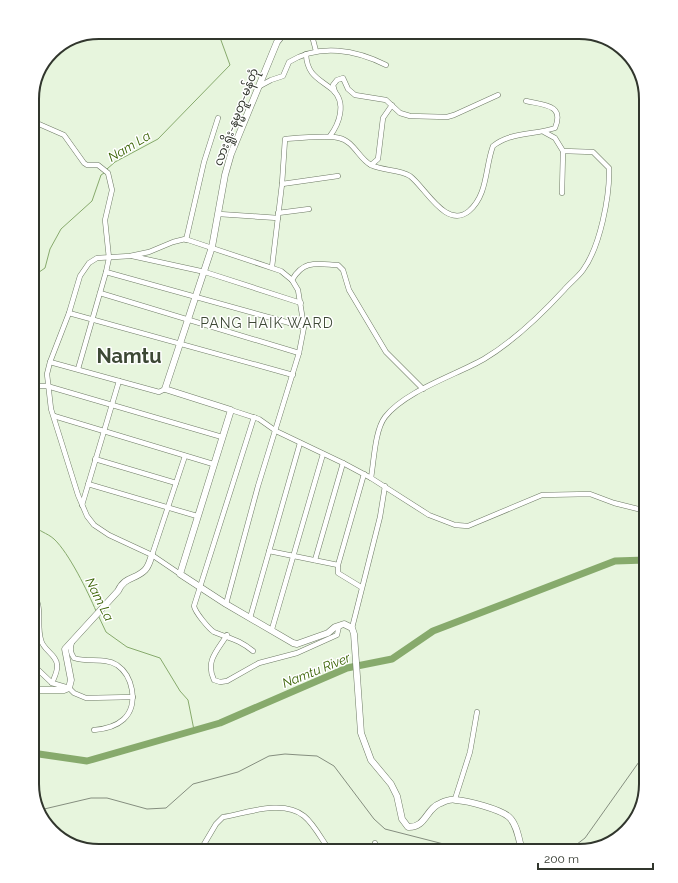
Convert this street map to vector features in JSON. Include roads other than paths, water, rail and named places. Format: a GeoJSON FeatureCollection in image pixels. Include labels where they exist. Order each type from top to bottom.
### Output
{"type":"FeatureCollection","features":[{"type":"Feature","properties":{"kind":"main road","name":"လားရှိုး-နမ္မတူ-မန်တုံ"},"geometry":{"type":"LineString","coordinates":[[165,389],[205,272],[212,247],[225,175],[231,154],[258,87],[280,39]]}},
{"type":"Feature","properties":{"kind":"main road"},"geometry":{"type":"LineString","coordinates":[[165,389],[231,410],[180,574],[226,604],[297,644],[328,633],[344,624],[353,631],[361,733],[367,751],[376,768],[391,784],[397,796],[402,819],[408,827],[416,827],[423,822],[432,809],[440,803],[455,800],[501,811],[510,818],[517,832],[520,844]]}},
{"type":"Feature","properties":{"kind":"main road"},"geometry":{"type":"LineString","coordinates":[[39,690],[64,690],[69,688],[71,680],[65,648],[118,591],[122,583],[128,578],[136,576],[146,569],[152,555]]}},
{"type":"Feature","properties":{"kind":"street"},"geometry":{"type":"LineString","coordinates":[[313,39],[316,51]]}},
{"type":"Feature","properties":{"kind":"street"},"geometry":{"type":"LineString","coordinates":[[258,87],[283,76],[289,62],[316,51],[331,50],[350,52],[370,57],[386,65]]}},
{"type":"Feature","properties":{"kind":"street"},"geometry":{"type":"LineString","coordinates":[[306,54],[306,62],[316,79],[335,92]]}},
{"type":"Feature","properties":{"kind":"street"},"geometry":{"type":"LineString","coordinates":[[330,136],[338,126],[341,114],[333,85],[337,80],[343,78],[348,89],[355,95],[386,100],[400,113],[410,116],[447,117],[498,95]]}},
{"type":"Feature","properties":{"kind":"street"},"geometry":{"type":"LineString","coordinates":[[272,267],[282,184],[285,139],[330,136],[341,138],[350,144],[371,165],[408,176],[446,213],[458,216],[468,212],[476,203],[484,183],[493,146],[499,141],[512,136],[544,132],[555,128],[558,120],[558,113],[554,109],[543,104],[526,100]]}},
{"type":"Feature","properties":{"kind":"street"},"geometry":{"type":"LineString","coordinates":[[371,165],[378,159],[384,118],[392,105]]}},
{"type":"Feature","properties":{"kind":"street"},"geometry":{"type":"LineString","coordinates":[[186,240],[204,162],[218,118]]}},
{"type":"Feature","properties":{"kind":"street"},"geometry":{"type":"LineString","coordinates":[[39,124],[64,134],[84,163],[87,165],[98,165],[107,172],[112,190],[106,220],[109,258],[78,369]]}},
{"type":"Feature","properties":{"kind":"street"},"geometry":{"type":"LineString","coordinates":[[544,132],[555,138],[563,151],[562,193]]}},
{"type":"Feature","properties":{"kind":"street"},"geometry":{"type":"LineString","coordinates":[[371,478],[379,426],[393,408],[423,389],[485,358],[533,321],[584,269],[605,215],[609,168],[593,152],[563,151]]}},
{"type":"Feature","properties":{"kind":"street"},"geometry":{"type":"LineString","coordinates":[[282,184],[338,176]]}},
{"type":"Feature","properties":{"kind":"street"},"geometry":{"type":"LineString","coordinates":[[219,214],[278,215],[309,209]]}},
{"type":"Feature","properties":{"kind":"street"},"geometry":{"type":"LineString","coordinates":[[180,574],[152,555],[119,540],[94,525],[87,516],[82,506],[54,416],[47,386],[47,374],[80,276],[89,263],[97,258],[130,256],[149,252],[173,242],[186,240],[272,267],[292,280],[298,290],[304,327],[293,375],[258,486],[226,604]]}},
{"type":"Feature","properties":{"kind":"street"},"geometry":{"type":"LineString","coordinates":[[130,256],[205,272],[301,303]]}},
{"type":"Feature","properties":{"kind":"street"},"geometry":{"type":"LineString","coordinates":[[292,280],[298,270],[304,266],[312,264],[338,265],[343,270],[349,290],[386,352],[423,389]]}},
{"type":"Feature","properties":{"kind":"street"},"geometry":{"type":"LineString","coordinates":[[106,272],[304,327]]}},
{"type":"Feature","properties":{"kind":"street"},"geometry":{"type":"LineString","coordinates":[[100,292],[299,353]]}},
{"type":"Feature","properties":{"kind":"street"},"geometry":{"type":"LineString","coordinates":[[69,312],[293,375]]}},
{"type":"Feature","properties":{"kind":"street"},"geometry":{"type":"LineString","coordinates":[[50,362],[159,392],[165,389]]}},
{"type":"Feature","properties":{"kind":"street"},"geometry":{"type":"LineString","coordinates":[[82,506],[119,381]]}},
{"type":"Feature","properties":{"kind":"street"},"geometry":{"type":"LineString","coordinates":[[39,386],[47,386],[222,437]]}},
{"type":"Feature","properties":{"kind":"street"},"geometry":{"type":"LineString","coordinates":[[231,410],[254,417],[276,431],[364,474],[429,515],[455,525],[468,526],[542,495],[590,494],[614,503],[639,509]]}},
{"type":"Feature","properties":{"kind":"street"},"geometry":{"type":"LineString","coordinates":[[54,416],[213,464]]}},
{"type":"Feature","properties":{"kind":"street"},"geometry":{"type":"LineString","coordinates":[[254,417],[194,602],[196,613],[213,632],[227,635],[243,642],[254,651]]}},
{"type":"Feature","properties":{"kind":"street"},"geometry":{"type":"LineString","coordinates":[[250,618],[300,443]]}},
{"type":"Feature","properties":{"kind":"street"},"geometry":{"type":"LineString","coordinates":[[272,629],[323,454]]}},
{"type":"Feature","properties":{"kind":"street"},"geometry":{"type":"LineString","coordinates":[[152,555],[185,456]]}},
{"type":"Feature","properties":{"kind":"street"},"geometry":{"type":"LineString","coordinates":[[95,459],[176,483]]}},
{"type":"Feature","properties":{"kind":"street"},"geometry":{"type":"LineString","coordinates":[[315,560],[343,463]]}},
{"type":"Feature","properties":{"kind":"street"},"geometry":{"type":"LineString","coordinates":[[361,587],[338,573],[338,565],[364,474]]}},
{"type":"Feature","properties":{"kind":"street"},"geometry":{"type":"LineString","coordinates":[[88,484],[197,516]]}},
{"type":"Feature","properties":{"kind":"street"},"geometry":{"type":"LineString","coordinates":[[353,631],[361,587],[374,544],[385,486]]}},
{"type":"Feature","properties":{"kind":"street"},"geometry":{"type":"LineString","coordinates":[[269,551],[338,565]]}},
{"type":"Feature","properties":{"kind":"street"},"geometry":{"type":"LineString","coordinates":[[39,606],[40,638],[43,647],[56,660],[58,666],[52,683]]}},
{"type":"Feature","properties":{"kind":"street"},"geometry":{"type":"LineString","coordinates":[[227,635],[210,662],[209,670],[214,680],[220,682],[227,681],[258,663],[297,653],[330,639],[337,635],[339,626]]}},
{"type":"Feature","properties":{"kind":"street"},"geometry":{"type":"LineString","coordinates":[[74,637],[70,649],[74,658],[116,664],[130,679],[133,697],[130,712],[121,721],[108,729],[94,730]]}},
{"type":"Feature","properties":{"kind":"street"},"geometry":{"type":"LineString","coordinates":[[39,671],[52,683],[69,688],[74,693],[86,698],[133,697]]}},
{"type":"Feature","properties":{"kind":"street"},"geometry":{"type":"LineString","coordinates":[[455,800],[470,752],[478,712]]}},
{"type":"Feature","properties":{"kind":"street"},"geometry":{"type":"LineString","coordinates":[[204,844],[216,824],[223,817],[280,807],[297,812],[305,817],[325,844]]}},
{"type":"Feature","properties":{"kind":"waterway","name":"Nam La"},"geometry":{"type":"LineString","coordinates":[[107,169],[115,162],[158,139],[230,65],[221,39]]}},
{"type":"Feature","properties":{"kind":"waterway","name":"Nam La"},"geometry":{"type":"LineString","coordinates":[[39,272],[45,268],[50,249],[61,229],[92,201],[101,175],[104,173]]}},
{"type":"Feature","properties":{"kind":"waterway","name":"Nam La"},"geometry":{"type":"LineString","coordinates":[[39,530],[54,539],[66,553],[96,611]]}},
{"type":"Feature","properties":{"kind":"waterway","name":"Namtu River"},"geometry":{"type":"LineString","coordinates":[[39,754],[87,761],[220,723],[347,668],[392,659],[433,631],[615,561],[639,560]]}},
{"type":"Feature","properties":{"kind":"waterway","name":"Nam La"},"geometry":{"type":"LineString","coordinates":[[98,615],[106,632],[127,647],[160,658],[180,691],[188,700],[194,730]]}},
{"type":"Feature","properties":{"kind":"railway"},"geometry":{"type":"LineString","coordinates":[[44,809],[91,798],[107,798],[147,809],[166,808],[193,784],[238,772],[269,756],[285,754],[317,756],[334,766],[374,819],[385,829],[444,844]]}},
{"type":"Feature","properties":{"kind":"railway"},"geometry":{"type":"LineString","coordinates":[[577,844],[585,838],[639,762]]}},
{"type":"Feature","properties":{"kind":"district","name":"PANG HAIK WARD"},"geometry":{"type":"Point","coordinates":[267,323]}},
{"type":"Feature","properties":{"kind":"district","name":"Namtu"},"geometry":{"type":"Point","coordinates":[129,356]}}]}
